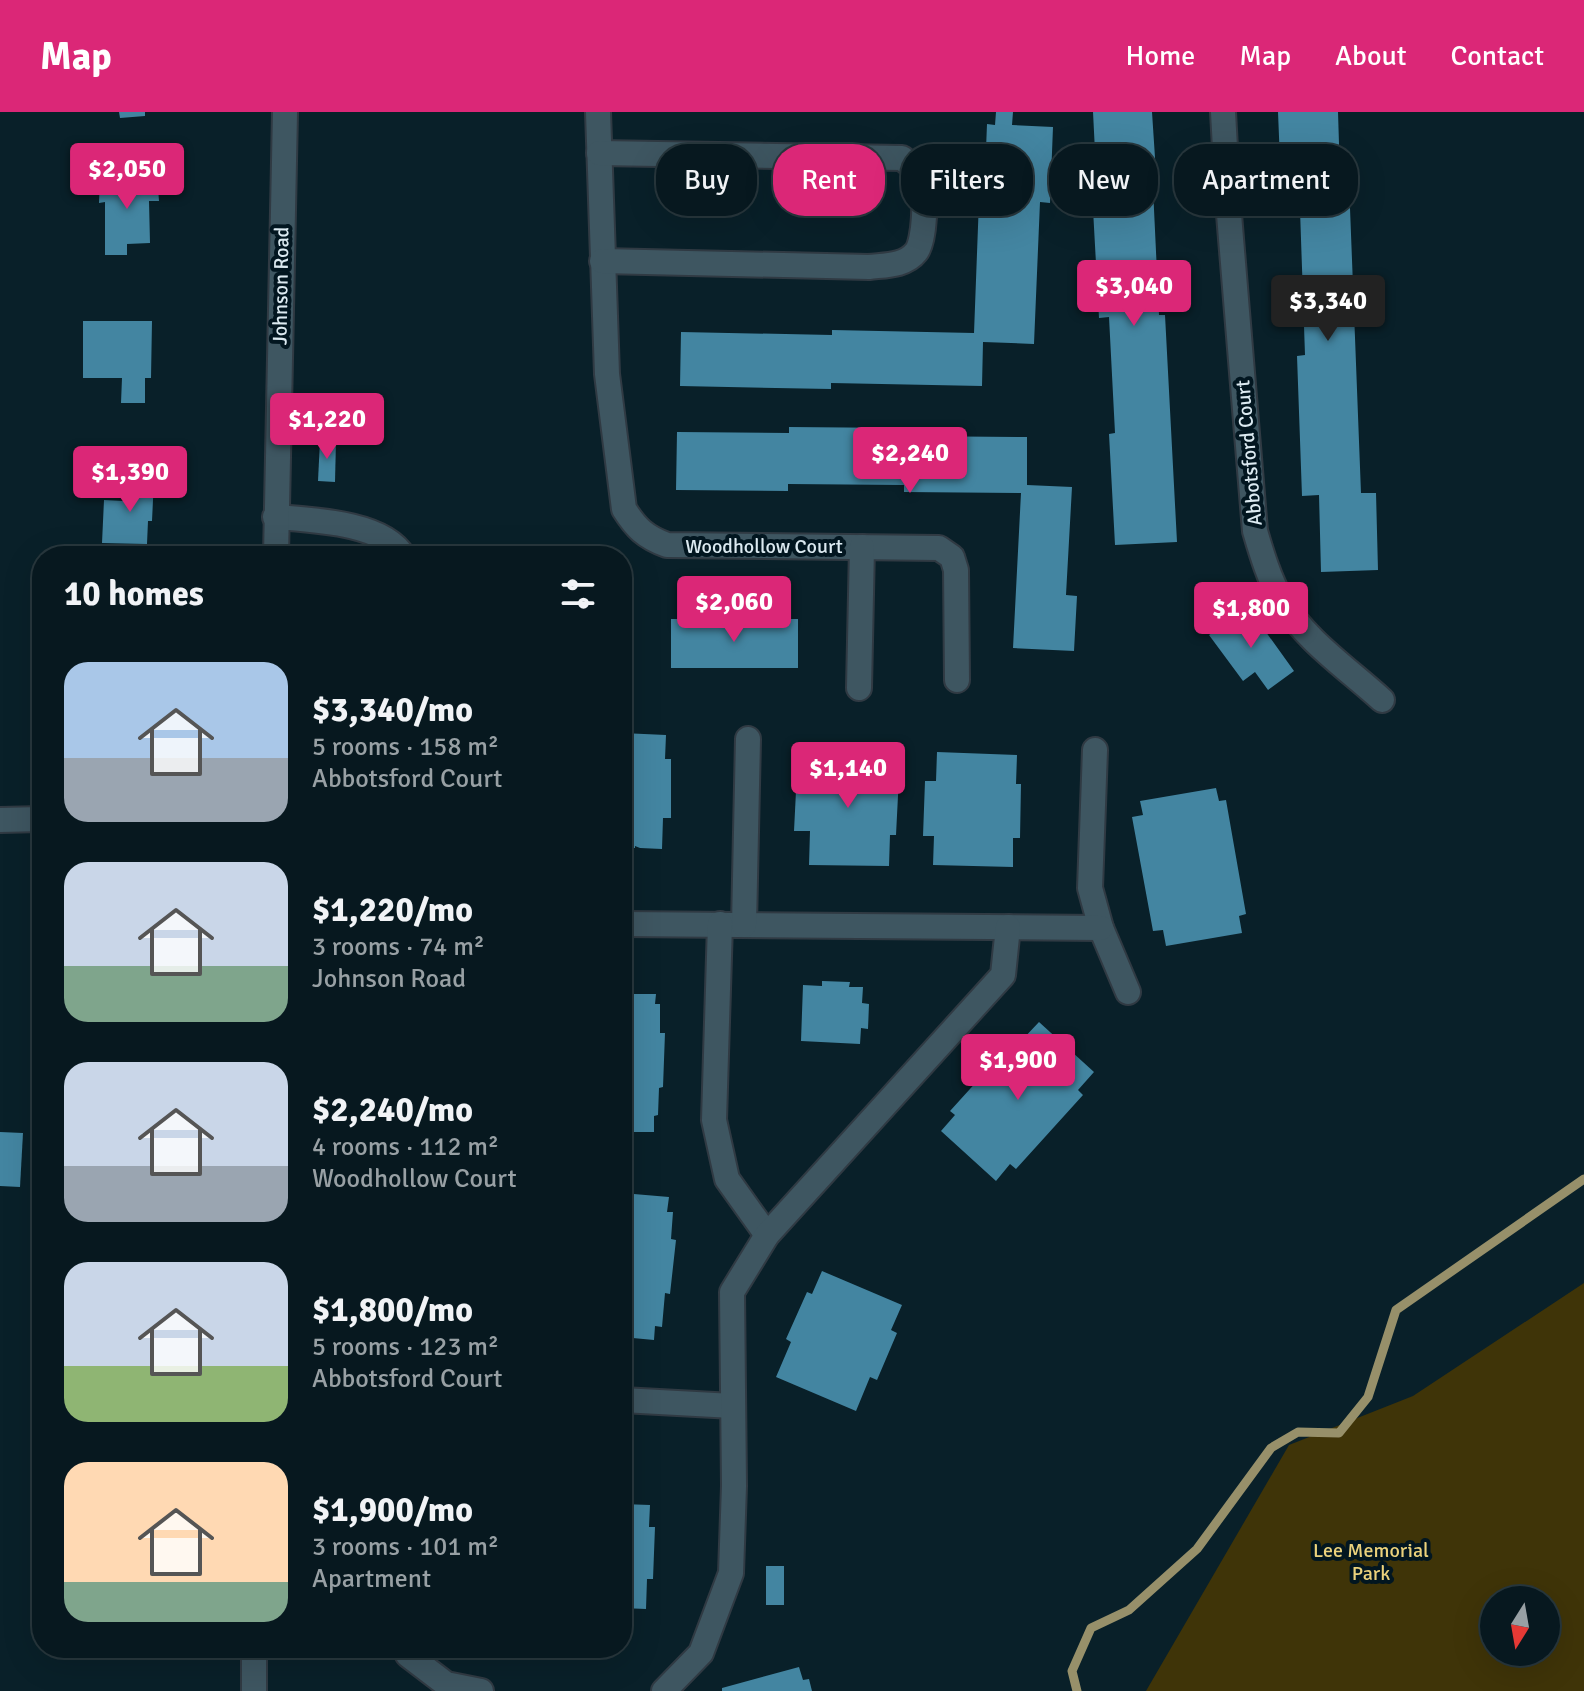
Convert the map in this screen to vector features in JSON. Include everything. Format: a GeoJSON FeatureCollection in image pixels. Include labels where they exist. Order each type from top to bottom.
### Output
{"type":"FeatureCollection","features":[{"type":"Feature","properties":{"kind":"street","name":"Johnson Road"},"geometry":{"type":"LineString","coordinates":[[276,546],[285,112]]}},
{"type":"Feature","properties":{"kind":"street","name":"Woodhollow Court"},"geometry":{"type":"LineString","coordinates":[[598,112],[607,374],[624,509],[635,527],[647,538],[667,545],[939,548],[952,557],[956,570],[957,680]]}},
{"type":"Feature","properties":{"kind":"street","name":"Abbotsford Court"},"geometry":{"type":"LineString","coordinates":[[1223,112],[1255,531],[1265,568],[1282,601],[1305,632],[1382,700]]}},
{"type":"Feature","properties":{"kind":"street"},"geometry":{"type":"LineString","coordinates":[[599,153],[902,158],[912,166],[922,184],[923,238],[916,252],[903,262],[869,267],[602,261]]}},
{"type":"Feature","properties":{"kind":"street"},"geometry":{"type":"LineString","coordinates":[[275,517],[338,523],[371,532],[392,546]]}},
{"type":"Feature","properties":{"kind":"street"},"geometry":{"type":"LineString","coordinates":[[859,688],[862,547]]}},
{"type":"Feature","properties":{"kind":"street"},"geometry":{"type":"LineString","coordinates":[[748,739],[714,1120],[727,1179],[767,1235]]}},
{"type":"Feature","properties":{"kind":"street"},"geometry":{"type":"LineString","coordinates":[[1095,750],[1090,888],[1101,928],[1128,992]]}},
{"type":"Feature","properties":{"kind":"street"},"geometry":{"type":"LineString","coordinates":[[0,820],[32,819]]}},
{"type":"Feature","properties":{"kind":"street"},"geometry":{"type":"LineString","coordinates":[[632,924],[1101,928]]}},
{"type":"Feature","properties":{"kind":"street"},"geometry":{"type":"LineString","coordinates":[[664,1691],[701,1653],[731,1573],[734,1486],[732,1292],[767,1235],[1003,975],[1008,927]]}},
{"type":"Feature","properties":{"kind":"street"},"geometry":{"type":"LineString","coordinates":[[632,1401],[733,1406]]}},
{"type":"Feature","properties":{"kind":"street"},"geometry":{"type":"LineString","coordinates":[[254,1658],[254,1691]]}},
{"type":"Feature","properties":{"kind":"street"},"geometry":{"type":"LineString","coordinates":[[412,1658],[446,1684],[481,1691]]}},
{"type":"Feature","properties":{"kind":"green space","name":"Lee Memorial Park"},"geometry":{"type":"Polygon","coordinates":[[[1584,1283],[1584,1691],[1146,1691],[1289,1445],[1413,1396],[1584,1283]]]}},
{"type":"Feature","properties":{"kind":"building"},"geometry":{"type":"Polygon","coordinates":[[[119,112],[145,112],[145,116],[120,118],[119,112]]]}},
{"type":"Feature","properties":{"kind":"building"},"geometry":{"type":"Polygon","coordinates":[[[996,112],[1013,112],[1012,125],[1053,127],[1052,144],[1049,144],[1049,203],[1040,202],[1034,344],[983,342],[982,386],[831,383],[831,389],[680,386],[681,332],[832,335],[832,330],[974,333],[978,216],[1033,216],[1033,144],[986,144],[987,124],[995,125],[996,112]]]}},
{"type":"Feature","properties":{"kind":"building"},"geometry":{"type":"Polygon","coordinates":[[[1093,112],[1152,112],[1154,144],[1095,144],[1093,112]]]}},
{"type":"Feature","properties":{"kind":"building"},"geometry":{"type":"Polygon","coordinates":[[[1278,112],[1338,112],[1339,144],[1279,144],[1278,112]]]}},
{"type":"Feature","properties":{"kind":"building"},"geometry":{"type":"Polygon","coordinates":[[[157,175],[159,201],[149,201],[150,243],[127,244],[127,255],[105,255],[105,202],[99,203],[100,177],[157,175]]]}},
{"type":"Feature","properties":{"kind":"building"},"geometry":{"type":"Polygon","coordinates":[[[1093,216],[1154,216],[1159,315],[1165,315],[1177,542],[1115,545],[1109,434],[1115,433],[1109,317],[1099,318],[1093,216]]]}},
{"type":"Feature","properties":{"kind":"building"},"geometry":{"type":"Polygon","coordinates":[[[1300,216],[1350,216],[1361,493],[1376,493],[1378,570],[1321,572],[1319,495],[1302,496],[1297,356],[1305,355],[1300,216]]]}},
{"type":"Feature","properties":{"kind":"building"},"geometry":{"type":"Polygon","coordinates":[[[83,321],[152,321],[151,378],[145,378],[145,403],[121,403],[122,378],[83,378],[83,321]]]}},
{"type":"Feature","properties":{"kind":"building"},"geometry":{"type":"Polygon","coordinates":[[[789,427],[904,428],[904,436],[1027,437],[1027,485],[1072,487],[1066,595],[1077,596],[1074,651],[1013,648],[1021,493],[904,492],[904,485],[788,484],[788,491],[676,490],[677,432],[789,433],[789,427]]]}},
{"type":"Feature","properties":{"kind":"building"},"geometry":{"type":"Polygon","coordinates":[[[320,440],[336,440],[335,482],[318,481],[320,440]]]}},
{"type":"Feature","properties":{"kind":"building"},"geometry":{"type":"Polygon","coordinates":[[[125,478],[154,479],[152,521],[148,521],[147,544],[102,543],[104,500],[124,501],[125,478]]]}},
{"type":"Feature","properties":{"kind":"building"},"geometry":{"type":"Polygon","coordinates":[[[1248,607],[1294,671],[1268,690],[1255,672],[1243,681],[1209,635],[1248,607]]]}},
{"type":"Feature","properties":{"kind":"building"},"geometry":{"type":"Polygon","coordinates":[[[671,619],[798,619],[798,668],[671,668],[671,619]]]}},
{"type":"Feature","properties":{"kind":"building"},"geometry":{"type":"Polygon","coordinates":[[[632,733],[666,735],[665,759],[671,759],[671,818],[663,818],[662,849],[632,848],[632,733]]]}},
{"type":"Feature","properties":{"kind":"building"},"geometry":{"type":"Polygon","coordinates":[[[937,752],[1017,755],[1016,784],[1021,784],[1020,838],[1013,838],[1013,867],[933,865],[934,836],[923,836],[925,781],[936,781],[937,752]]]}},
{"type":"Feature","properties":{"kind":"building"},"geometry":{"type":"Polygon","coordinates":[[[811,756],[891,757],[891,776],[899,776],[896,835],[890,835],[889,866],[809,865],[810,831],[794,831],[797,771],[811,772],[811,756]]]}},
{"type":"Feature","properties":{"kind":"building"},"geometry":{"type":"Polygon","coordinates":[[[1216,788],[1219,801],[1226,800],[1246,914],[1239,916],[1242,933],[1166,946],[1163,930],[1153,931],[1132,817],[1143,815],[1140,801],[1216,788]]]}},
{"type":"Feature","properties":{"kind":"building"},"geometry":{"type":"Polygon","coordinates":[[[822,981],[850,982],[849,987],[863,987],[862,1003],[869,1004],[868,1029],[861,1028],[860,1044],[801,1041],[803,985],[822,986],[822,981]]]}},
{"type":"Feature","properties":{"kind":"building"},"geometry":{"type":"Polygon","coordinates":[[[632,994],[656,994],[655,1004],[660,1004],[660,1033],[665,1033],[663,1087],[659,1088],[654,1132],[632,1132],[632,994]]]}},
{"type":"Feature","properties":{"kind":"building"},"geometry":{"type":"Polygon","coordinates":[[[1039,1022],[1094,1072],[1078,1090],[1083,1095],[1016,1169],[1010,1164],[996,1181],[941,1131],[955,1115],[950,1111],[1018,1036],[1022,1040],[1039,1022]]]}},
{"type":"Feature","properties":{"kind":"building"},"geometry":{"type":"Polygon","coordinates":[[[0,1132],[23,1133],[20,1187],[0,1186],[0,1132]]]}},
{"type":"Feature","properties":{"kind":"building"},"geometry":{"type":"Polygon","coordinates":[[[632,1194],[669,1197],[667,1212],[673,1212],[671,1239],[676,1240],[670,1294],[665,1293],[662,1327],[655,1326],[654,1340],[632,1338],[632,1194]]]}},
{"type":"Feature","properties":{"kind":"building"},"geometry":{"type":"Polygon","coordinates":[[[822,1271],[902,1305],[891,1330],[897,1333],[877,1380],[870,1377],[856,1411],[776,1377],[791,1342],[786,1339],[807,1292],[812,1294],[822,1271]]]}},
{"type":"Feature","properties":{"kind":"building"},"geometry":{"type":"Polygon","coordinates":[[[632,1504],[650,1505],[649,1527],[655,1527],[653,1579],[647,1579],[646,1609],[632,1608],[632,1504]]]}},
{"type":"Feature","properties":{"kind":"building"},"geometry":{"type":"Polygon","coordinates":[[[766,1566],[784,1566],[784,1605],[766,1605],[766,1566]]]}},
{"type":"Feature","properties":{"kind":"building"},"geometry":{"type":"Polygon","coordinates":[[[799,1667],[803,1680],[809,1679],[812,1691],[722,1691],[722,1688],[799,1667]]]}},
{"type":"Feature","properties":{"kind":"waterway"},"geometry":{"type":"LineString","coordinates":[[1077,1691],[1072,1671],[1091,1628],[1129,1610],[1197,1549],[1271,1448],[1298,1432],[1339,1433],[1368,1397],[1396,1310],[1584,1179]]}}]}
